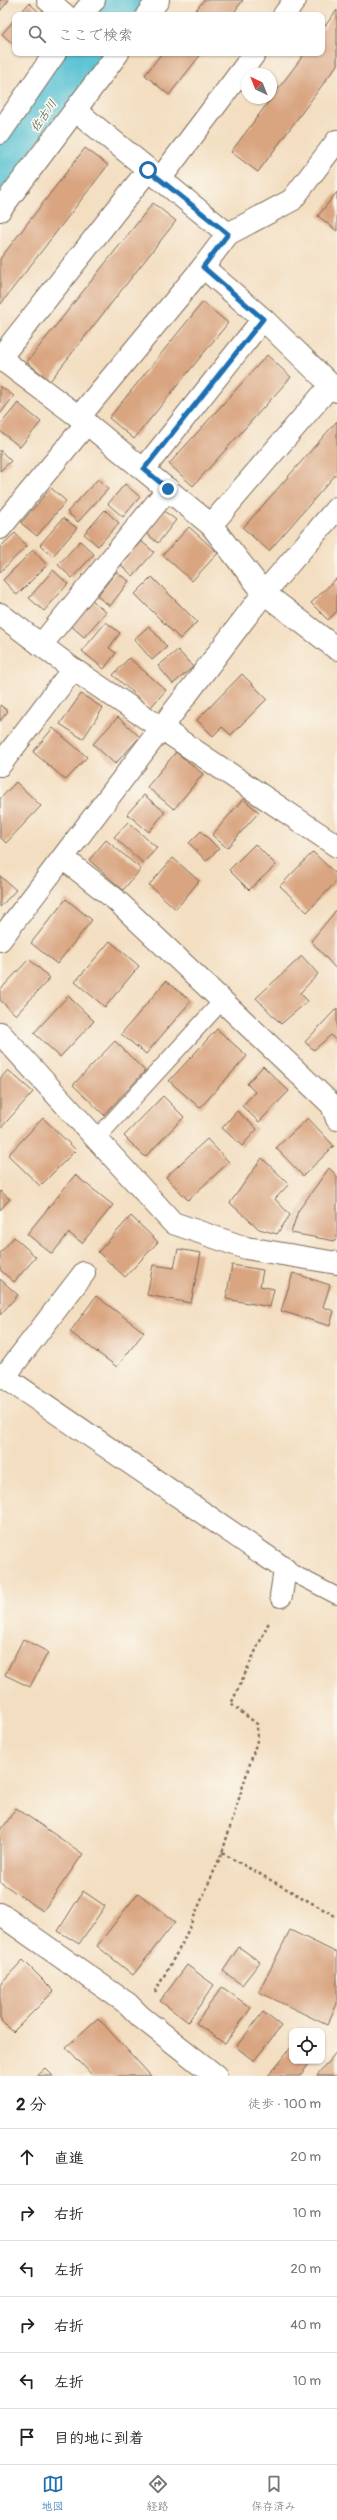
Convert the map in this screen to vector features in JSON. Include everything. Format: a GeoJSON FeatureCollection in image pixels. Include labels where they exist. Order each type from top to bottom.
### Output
{"type":"FeatureCollection","features":[{"type":"Feature","properties":{"kind":"street"},"geometry":{"type":"LineString","coordinates":[[48,0],[62,12]]}},
{"type":"Feature","properties":{"kind":"street"},"geometry":{"type":"LineString","coordinates":[[84,12],[94,0]]}},
{"type":"Feature","properties":{"kind":"street"},"geometry":{"type":"LineString","coordinates":[[149,12],[158,0]]}},
{"type":"Feature","properties":{"kind":"street"},"geometry":{"type":"LineString","coordinates":[[286,12],[295,0]]}},
{"type":"Feature","properties":{"kind":"street"},"geometry":{"type":"LineString","coordinates":[[0,132],[53,56]]}},
{"type":"Feature","properties":{"kind":"street"},"geometry":{"type":"LineString","coordinates":[[0,210],[116,56]]}},
{"type":"Feature","properties":{"kind":"street"},"geometry":{"type":"LineString","coordinates":[[252,56],[0,358],[83,420],[211,525],[264,593],[337,649]]}},
{"type":"Feature","properties":{"kind":"street"},"geometry":{"type":"LineString","coordinates":[[75,110],[228,234]]}},
{"type":"Feature","properties":{"kind":"street"},"geometry":{"type":"LineString","coordinates":[[0,528],[228,234],[292,200],[337,141]]}},
{"type":"Feature","properties":{"kind":"street"},"geometry":{"type":"LineString","coordinates":[[203,267],[263,319],[334,388],[211,525]]}},
{"type":"Feature","properties":{"kind":"street"},"geometry":{"type":"LineString","coordinates":[[144,469],[263,319]]}},
{"type":"Feature","properties":{"kind":"street"},"geometry":{"type":"LineString","coordinates":[[41,645],[168,489]]}},
{"type":"Feature","properties":{"kind":"street"},"geometry":{"type":"LineString","coordinates":[[0,940],[160,727],[264,593],[337,508]]}},
{"type":"Feature","properties":{"kind":"street"},"geometry":{"type":"LineString","coordinates":[[0,614],[73,669],[337,846]]}},
{"type":"Feature","properties":{"kind":"street"},"geometry":{"type":"LineString","coordinates":[[0,765],[73,669]]}},
{"type":"Feature","properties":{"kind":"street"},"geometry":{"type":"LineString","coordinates":[[63,858],[115,899],[332,1104],[337,1120]]}},
{"type":"Feature","properties":{"kind":"street"},"geometry":{"type":"LineString","coordinates":[[0,1033],[173,1223],[246,1248],[337,1263]]}},
{"type":"Feature","properties":{"kind":"street"},"geometry":{"type":"LineString","coordinates":[[84,1273],[2,1375],[285,1569],[281,1596]]}},
{"type":"Feature","properties":{"kind":"street"},"geometry":{"type":"LineString","coordinates":[[0,1914],[128,2004],[141,2017],[216,2076]]}},
{"type":"Feature","properties":{"kind":"lane"},"geometry":{"type":"LineString","coordinates":[[96,1139],[222,1001]]}},
{"type":"Feature","properties":{"kind":"lane"},"geometry":{"type":"LineString","coordinates":[[285,1569],[337,1596]]}},
{"type":"Feature","properties":{"kind":"path"},"geometry":{"type":"LineString","coordinates":[[141,2017],[183,1942],[222,1853],[257,1741],[257,1724],[231,1704],[281,1596]]}},
{"type":"Feature","properties":{"kind":"path"},"geometry":{"type":"LineString","coordinates":[[222,1853],[337,1917]]}},
{"type":"Feature","properties":{"kind":"building"},"geometry":{"type":"Polygon","coordinates":[[[0,0],[9,0],[0,11],[0,0]]]}},
{"type":"Feature","properties":{"kind":"building"},"geometry":{"type":"Polygon","coordinates":[[[204,0],[243,0],[234,12],[194,12],[204,0]]]}},
{"type":"Feature","properties":{"kind":"building"},"geometry":{"type":"Polygon","coordinates":[[[29,3],[39,12],[22,12],[29,3]]]}},
{"type":"Feature","properties":{"kind":"building"},"geometry":{"type":"Polygon","coordinates":[[[337,10],[337,65],[258,172],[231,152],[267,104],[277,104],[277,90],[303,56],[325,56],[325,26],[337,10]]]}},
{"type":"Feature","properties":{"kind":"building"},"geometry":{"type":"Polygon","coordinates":[[[12,22],[12,43],[2,34],[12,22]]]}},
{"type":"Feature","properties":{"kind":"building"},"geometry":{"type":"Polygon","coordinates":[[[160,56],[200,56],[169,95],[145,75],[160,56]]]}},
{"type":"Feature","properties":{"kind":"building"},"geometry":{"type":"Polygon","coordinates":[[[85,148],[108,165],[0,305],[0,259],[85,148]]]}},
{"type":"Feature","properties":{"kind":"building"},"geometry":{"type":"Polygon","coordinates":[[[337,192],[337,231],[318,216],[337,192]]]}},
{"type":"Feature","properties":{"kind":"building"},"geometry":{"type":"Polygon","coordinates":[[[153,203],[176,221],[50,381],[27,362],[153,203]]]}},
{"type":"Feature","properties":{"kind":"building"},"geometry":{"type":"Polygon","coordinates":[[[203,302],[228,323],[134,439],[109,418],[203,302]]]}},
{"type":"Feature","properties":{"kind":"building"},"geometry":{"type":"Polygon","coordinates":[[[267,355],[291,377],[193,486],[169,464],[267,355]]]}},
{"type":"Feature","properties":{"kind":"building"},"geometry":{"type":"Polygon","coordinates":[[[0,386],[14,396],[0,414],[0,386]]]}},
{"type":"Feature","properties":{"kind":"building"},"geometry":{"type":"Polygon","coordinates":[[[18,403],[41,422],[20,447],[0,431],[0,425],[18,403]]]}},
{"type":"Feature","properties":{"kind":"building"},"geometry":{"type":"Polygon","coordinates":[[[337,421],[337,473],[269,551],[243,528],[337,421]]]}},
{"type":"Feature","properties":{"kind":"building"},"geometry":{"type":"Polygon","coordinates":[[[0,450],[11,461],[0,471],[0,450]]]}},
{"type":"Feature","properties":{"kind":"building"},"geometry":{"type":"Polygon","coordinates":[[[98,479],[108,489],[78,522],[67,512],[98,479]]]}},
{"type":"Feature","properties":{"kind":"building"},"geometry":{"type":"Polygon","coordinates":[[[125,484],[140,497],[123,517],[108,504],[125,484]]]}},
{"type":"Feature","properties":{"kind":"building"},"geometry":{"type":"Polygon","coordinates":[[[51,488],[66,501],[37,536],[21,523],[51,488]]]}},
{"type":"Feature","properties":{"kind":"building"},"geometry":{"type":"Polygon","coordinates":[[[105,510],[119,523],[98,546],[84,534],[105,510]]]}},
{"type":"Feature","properties":{"kind":"building"},"geometry":{"type":"Polygon","coordinates":[[[164,511],[176,520],[158,543],[146,533],[164,511]]]}},
{"type":"Feature","properties":{"kind":"building"},"geometry":{"type":"Polygon","coordinates":[[[63,518],[77,528],[53,556],[40,545],[63,518]]]}},
{"type":"Feature","properties":{"kind":"building"},"geometry":{"type":"Polygon","coordinates":[[[189,527],[218,553],[192,581],[163,555],[189,527]]]}},
{"type":"Feature","properties":{"kind":"building"},"geometry":{"type":"Polygon","coordinates":[[[15,533],[27,546],[0,572],[0,547],[15,533]]]}},
{"type":"Feature","properties":{"kind":"building"},"geometry":{"type":"Polygon","coordinates":[[[80,541],[94,554],[72,578],[58,565],[80,541]]]}},
{"type":"Feature","properties":{"kind":"building"},"geometry":{"type":"Polygon","coordinates":[[[141,541],[154,552],[133,576],[121,565],[141,541]]]}},
{"type":"Feature","properties":{"kind":"building"},"geometry":{"type":"Polygon","coordinates":[[[33,550],[47,565],[17,595],[3,580],[33,550]]]}},
{"type":"Feature","properties":{"kind":"building"},"geometry":{"type":"Polygon","coordinates":[[[53,570],[68,584],[44,611],[29,598],[53,570]]]}},
{"type":"Feature","properties":{"kind":"building"},"geometry":{"type":"Polygon","coordinates":[[[116,572],[129,581],[110,606],[97,596],[116,572]]]}},
{"type":"Feature","properties":{"kind":"building"},"geometry":{"type":"Polygon","coordinates":[[[152,577],[197,622],[180,639],[135,594],[152,577]]]}},
{"type":"Feature","properties":{"kind":"building"},"geometry":{"type":"Polygon","coordinates":[[[337,578],[337,611],[328,620],[311,603],[337,578]]]}},
{"type":"Feature","properties":{"kind":"building"},"geometry":{"type":"Polygon","coordinates":[[[92,600],[106,612],[84,637],[70,625],[92,600]]]}},
{"type":"Feature","properties":{"kind":"building"},"geometry":{"type":"Polygon","coordinates":[[[106,622],[120,633],[109,648],[116,653],[104,669],[82,651],[106,622]]]}},
{"type":"Feature","properties":{"kind":"building"},"geometry":{"type":"Polygon","coordinates":[[[149,626],[167,647],[152,660],[134,639],[149,626]]]}},
{"type":"Feature","properties":{"kind":"building"},"geometry":{"type":"Polygon","coordinates":[[[178,650],[193,667],[173,684],[158,666],[178,650]]]}},
{"type":"Feature","properties":{"kind":"building"},"geometry":{"type":"Polygon","coordinates":[[[129,658],[166,690],[150,708],[113,675],[129,658]]]}},
{"type":"Feature","properties":{"kind":"building"},"geometry":{"type":"Polygon","coordinates":[[[242,674],[267,699],[231,735],[222,727],[213,736],[197,720],[242,674]]]}},
{"type":"Feature","properties":{"kind":"building"},"geometry":{"type":"Polygon","coordinates":[[[81,694],[103,708],[83,739],[60,724],[81,694]]]}},
{"type":"Feature","properties":{"kind":"building"},"geometry":{"type":"Polygon","coordinates":[[[0,705],[8,711],[0,721],[0,705]]]}},
{"type":"Feature","properties":{"kind":"building"},"geometry":{"type":"Polygon","coordinates":[[[118,717],[140,737],[115,764],[93,744],[118,717]]]}},
{"type":"Feature","properties":{"kind":"building"},"geometry":{"type":"Polygon","coordinates":[[[53,728],[87,757],[66,780],[33,752],[53,728]]]}},
{"type":"Feature","properties":{"kind":"building"},"geometry":{"type":"Polygon","coordinates":[[[176,752],[203,774],[174,809],[147,787],[176,752]]]}},
{"type":"Feature","properties":{"kind":"building"},"geometry":{"type":"Polygon","coordinates":[[[16,782],[41,806],[6,843],[0,837],[0,799],[16,782]]]}},
{"type":"Feature","properties":{"kind":"building"},"geometry":{"type":"Polygon","coordinates":[[[144,795],[165,812],[149,832],[127,814],[144,795]]]}},
{"type":"Feature","properties":{"kind":"building"},"geometry":{"type":"Polygon","coordinates":[[[243,799],[259,812],[227,848],[212,835],[243,799]]]}},
{"type":"Feature","properties":{"kind":"building"},"geometry":{"type":"Polygon","coordinates":[[[128,822],[157,848],[143,863],[114,837],[128,822]]]}},
{"type":"Feature","properties":{"kind":"building"},"geometry":{"type":"Polygon","coordinates":[[[201,831],[219,849],[206,861],[189,843],[201,831]]]}},
{"type":"Feature","properties":{"kind":"building"},"geometry":{"type":"Polygon","coordinates":[[[106,840],[141,869],[123,890],[89,860],[106,840]]]}},
{"type":"Feature","properties":{"kind":"building"},"geometry":{"type":"Polygon","coordinates":[[[255,844],[276,865],[249,890],[229,870],[255,844]]]}},
{"type":"Feature","properties":{"kind":"building"},"geometry":{"type":"Polygon","coordinates":[[[313,852],[337,875],[337,881],[307,912],[280,886],[313,852]]]}},
{"type":"Feature","properties":{"kind":"building"},"geometry":{"type":"Polygon","coordinates":[[[173,858],[199,881],[176,909],[149,885],[173,858]]]}},
{"type":"Feature","properties":{"kind":"building"},"geometry":{"type":"Polygon","coordinates":[[[0,876],[16,890],[0,907],[0,876]]]}},
{"type":"Feature","properties":{"kind":"building"},"geometry":{"type":"Polygon","coordinates":[[[66,899],[92,920],[57,964],[31,943],[66,899]]]}},
{"type":"Feature","properties":{"kind":"building"},"geometry":{"type":"Polygon","coordinates":[[[337,909],[337,970],[311,941],[337,909]]]}},
{"type":"Feature","properties":{"kind":"building"},"geometry":{"type":"Polygon","coordinates":[[[110,941],[139,966],[105,1007],[75,982],[110,941]]]}},
{"type":"Feature","properties":{"kind":"building"},"geometry":{"type":"Polygon","coordinates":[[[302,956],[318,974],[300,993],[308,1001],[281,1024],[256,998],[302,956]]]}},
{"type":"Feature","properties":{"kind":"building"},"geometry":{"type":"Polygon","coordinates":[[[29,959],[50,978],[16,1015],[0,1000],[0,990],[29,959]]]}},
{"type":"Feature","properties":{"kind":"building"},"geometry":{"type":"Polygon","coordinates":[[[166,981],[191,1001],[146,1054],[121,1034],[166,981]]]}},
{"type":"Feature","properties":{"kind":"building"},"geometry":{"type":"Polygon","coordinates":[[[68,996],[94,1021],[60,1057],[34,1033],[68,996]]]}},
{"type":"Feature","properties":{"kind":"building"},"geometry":{"type":"Polygon","coordinates":[[[337,1008],[337,1042],[331,1035],[314,1050],[305,1042],[337,1008]]]}},
{"type":"Feature","properties":{"kind":"building"},"geometry":{"type":"Polygon","coordinates":[[[217,1029],[247,1056],[200,1108],[169,1081],[217,1029]]]}},
{"type":"Feature","properties":{"kind":"building"},"geometry":{"type":"Polygon","coordinates":[[[115,1041],[145,1071],[104,1115],[73,1085],[115,1041]]]}},
{"type":"Feature","properties":{"kind":"building"},"geometry":{"type":"Polygon","coordinates":[[[263,1066],[289,1091],[259,1122],[242,1106],[255,1092],[247,1084],[263,1066]]]}},
{"type":"Feature","properties":{"kind":"building"},"geometry":{"type":"Polygon","coordinates":[[[8,1070],[33,1092],[0,1129],[0,1079],[8,1070]]]}},
{"type":"Feature","properties":{"kind":"building"},"geometry":{"type":"Polygon","coordinates":[[[163,1096],[184,1117],[145,1157],[124,1136],[163,1096]]]}},
{"type":"Feature","properties":{"kind":"building"},"geometry":{"type":"Polygon","coordinates":[[[237,1111],[257,1129],[242,1146],[222,1128],[237,1111]]]}},
{"type":"Feature","properties":{"kind":"building"},"geometry":{"type":"Polygon","coordinates":[[[43,1118],[76,1150],[40,1186],[8,1155],[43,1118]]]}},
{"type":"Feature","properties":{"kind":"building"},"geometry":{"type":"Polygon","coordinates":[[[308,1118],[334,1146],[303,1176],[276,1148],[308,1118]]]}},
{"type":"Feature","properties":{"kind":"building"},"geometry":{"type":"Polygon","coordinates":[[[207,1139],[229,1162],[188,1200],[166,1177],[207,1139]]]}},
{"type":"Feature","properties":{"kind":"building"},"geometry":{"type":"Polygon","coordinates":[[[262,1158],[289,1184],[275,1199],[290,1215],[277,1234],[259,1229],[230,1203],[262,1158]]]}},
{"type":"Feature","properties":{"kind":"building"},"geometry":{"type":"Polygon","coordinates":[[[329,1168],[337,1176],[337,1239],[335,1241],[291,1233],[298,1211],[329,1168]]]}},
{"type":"Feature","properties":{"kind":"building"},"geometry":{"type":"Polygon","coordinates":[[[75,1175],[113,1205],[82,1243],[69,1233],[52,1254],[27,1234],[75,1175]]]}},
{"type":"Feature","properties":{"kind":"building"},"geometry":{"type":"Polygon","coordinates":[[[0,1191],[10,1199],[0,1210],[0,1191]]]}},
{"type":"Feature","properties":{"kind":"building"},"geometry":{"type":"Polygon","coordinates":[[[131,1216],[158,1242],[125,1277],[98,1252],[131,1216]]]}},
{"type":"Feature","properties":{"kind":"building"},"geometry":{"type":"Polygon","coordinates":[[[14,1237],[36,1257],[14,1282],[0,1270],[0,1253],[14,1237]]]}},
{"type":"Feature","properties":{"kind":"building"},"geometry":{"type":"Polygon","coordinates":[[[178,1249],[201,1253],[191,1303],[147,1295],[153,1265],[174,1268],[178,1249]]]}},
{"type":"Feature","properties":{"kind":"building"},"geometry":{"type":"Polygon","coordinates":[[[232,1265],[263,1270],[260,1286],[274,1289],[270,1307],[226,1299],[232,1265]]]}},
{"type":"Feature","properties":{"kind":"building"},"geometry":{"type":"Polygon","coordinates":[[[293,1273],[330,1285],[323,1307],[334,1311],[330,1326],[281,1311],[293,1273]]]}},
{"type":"Feature","properties":{"kind":"building"},"geometry":{"type":"Polygon","coordinates":[[[0,1279],[18,1295],[0,1315],[0,1279]]]}},
{"type":"Feature","properties":{"kind":"building"},"geometry":{"type":"Polygon","coordinates":[[[96,1296],[144,1332],[117,1367],[70,1332],[96,1296]]]}},
{"type":"Feature","properties":{"kind":"building"},"geometry":{"type":"Polygon","coordinates":[[[23,1639],[48,1652],[30,1687],[5,1675],[23,1639]]]}},
{"type":"Feature","properties":{"kind":"building"},"geometry":{"type":"Polygon","coordinates":[[[16,1808],[83,1854],[43,1911],[0,1882],[0,1832],[16,1808]]]}},
{"type":"Feature","properties":{"kind":"building"},"geometry":{"type":"Polygon","coordinates":[[[83,1891],[105,1906],[79,1944],[58,1931],[83,1891]]]}},
{"type":"Feature","properties":{"kind":"building"},"geometry":{"type":"Polygon","coordinates":[[[138,1893],[175,1922],[133,1975],[97,1946],[138,1893]]]}},
{"type":"Feature","properties":{"kind":"building"},"geometry":{"type":"Polygon","coordinates":[[[290,1930],[337,1953],[337,2004],[327,2025],[259,1992],[290,1930]]]}},
{"type":"Feature","properties":{"kind":"building"},"geometry":{"type":"Polygon","coordinates":[[[239,1947],[260,1962],[242,1985],[223,1971],[239,1947]]]}},
{"type":"Feature","properties":{"kind":"building"},"geometry":{"type":"Polygon","coordinates":[[[23,1960],[54,1991],[13,2032],[0,2019],[0,1984],[23,1960]]]}},
{"type":"Feature","properties":{"kind":"building"},"geometry":{"type":"Polygon","coordinates":[[[187,1965],[214,1985],[188,2022],[160,2001],[187,1965]]]}},
{"type":"Feature","properties":{"kind":"building"},"geometry":{"type":"Polygon","coordinates":[[[222,1987],[251,2008],[225,2044],[196,2023],[222,1987]]]}},
{"type":"Feature","properties":{"kind":"building"},"geometry":{"type":"Polygon","coordinates":[[[263,2012],[281,2026],[254,2061],[236,2047],[263,2012]]]}},
{"type":"Feature","properties":{"kind":"building"},"geometry":{"type":"Polygon","coordinates":[[[98,2018],[151,2076],[93,2076],[66,2047],[98,2018]]]}},
{"type":"Feature","properties":{"kind":"building"},"geometry":{"type":"Polygon","coordinates":[[[289,2050],[289,2064],[309,2064],[300,2076],[268,2076],[289,2050]]]}},
{"type":"Feature","properties":{"kind":"building"},"geometry":{"type":"Polygon","coordinates":[[[337,2051],[337,2076],[317,2076],[337,2051]]]}},
{"type":"Feature","properties":{"kind":"building"},"geometry":{"type":"Polygon","coordinates":[[[45,2068],[53,2076],[36,2076],[45,2068]]]}},
{"type":"Feature","properties":{"kind":"waterway","name":"佐古川"},"geometry":{"type":"LineString","coordinates":[[117,12],[125,0]]}},
{"type":"Feature","properties":{"kind":"waterway","name":"佐古川"},"geometry":{"type":"LineString","coordinates":[[0,180],[86,56]]}},
{"type":"Feature","properties":{"kind":"route"},"geometry":{"type":"LineString","coordinates":[[148,170],[228,234],[203,267],[263,319],[144,469],[168,489]]}}]}
